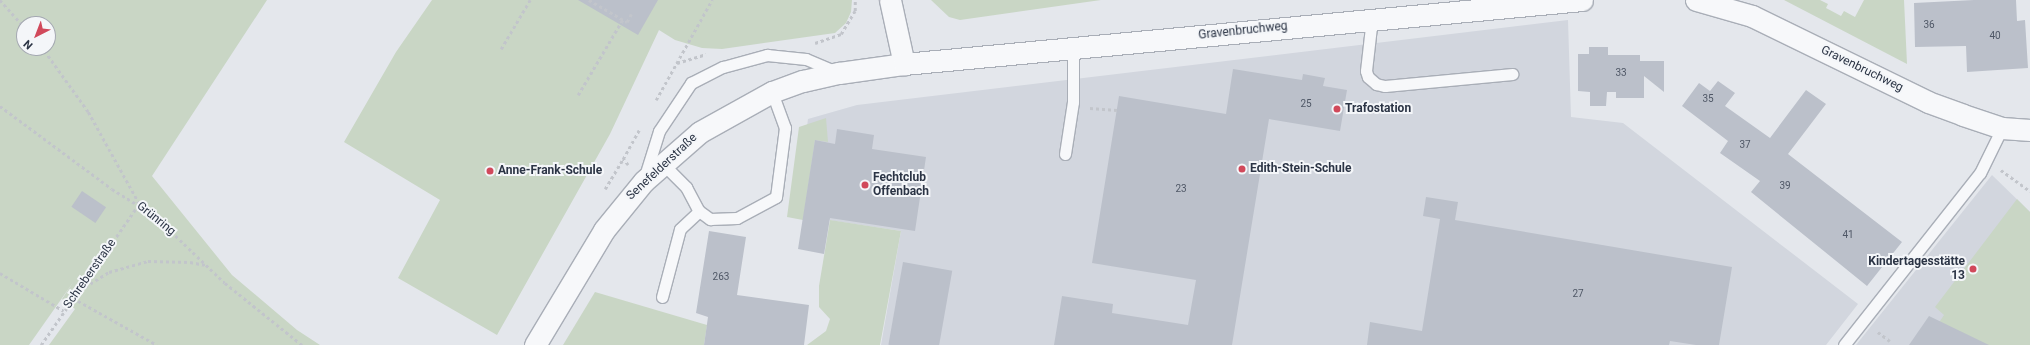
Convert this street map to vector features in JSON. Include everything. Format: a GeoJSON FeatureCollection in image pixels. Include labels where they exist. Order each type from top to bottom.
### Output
{"type":"FeatureCollection","features":[{"type":"Feature","properties":{"kind":"street"},"geometry":{"type":"LineString","coordinates":[[890,0],[904,64]]}},
{"type":"Feature","properties":{"kind":"street","name":"Gravenbruchweg"},"geometry":{"type":"LineString","coordinates":[[904,64],[1372,18],[1582,0]]}},
{"type":"Feature","properties":{"kind":"street","name":"Gravenbruchweg"},"geometry":{"type":"LineString","coordinates":[[1696,0],[1752,16],[1928,102],[2002,128],[2030,130]]}},
{"type":"Feature","properties":{"kind":"street","name":"Senefelderstraße"},"geometry":{"type":"LineString","coordinates":[[535,345],[604,230],[644,181],[700,132],[772,92],[839,73],[904,64]]}},
{"type":"Feature","properties":{"kind":"lane"},"geometry":{"type":"LineString","coordinates":[[1372,18],[1366,71],[1368,77],[1376,84],[1385,86],[1512,74]]}},
{"type":"Feature","properties":{"kind":"lane"},"geometry":{"type":"LineString","coordinates":[[1065,154],[1073,102],[1073,48]]}},
{"type":"Feature","properties":{"kind":"lane"},"geometry":{"type":"LineString","coordinates":[[644,181],[659,131],[691,83],[723,67],[767,55],[806,59],[839,73]]}},
{"type":"Feature","properties":{"kind":"lane"},"geometry":{"type":"LineString","coordinates":[[663,164],[686,187],[699,211],[710,219],[723,220],[748,214],[776,197],[785,128],[772,92]]}},
{"type":"Feature","properties":{"kind":"lane"},"geometry":{"type":"LineString","coordinates":[[1844,345],[1980,173],[2002,128]]}},
{"type":"Feature","properties":{"kind":"lane"},"geometry":{"type":"LineString","coordinates":[[662,297],[680,229],[699,211]]}},
{"type":"Feature","properties":{"kind":"path"},"geometry":{"type":"LineString","coordinates":[[0,0],[16,18]]}},
{"type":"Feature","properties":{"kind":"path"},"geometry":{"type":"LineString","coordinates":[[501,49],[530,0]]}},
{"type":"Feature","properties":{"kind":"path"},"geometry":{"type":"LineString","coordinates":[[589,0],[627,22],[631,14]]}},
{"type":"Feature","properties":{"kind":"path"},"geometry":{"type":"LineString","coordinates":[[676,63],[712,0]]}},
{"type":"Feature","properties":{"kind":"path"},"geometry":{"type":"LineString","coordinates":[[578,96],[623,19]]}},
{"type":"Feature","properties":{"kind":"path"},"geometry":{"type":"LineString","coordinates":[[48,56],[88,112],[139,204]]}},
{"type":"Feature","properties":{"kind":"path","name":"Grünring"},"geometry":{"type":"LineString","coordinates":[[0,106],[112,189],[139,204],[174,232],[206,265],[302,345]]}},
{"type":"Feature","properties":{"kind":"path"},"geometry":{"type":"LineString","coordinates":[[1088,108],[1117,110]]}},
{"type":"Feature","properties":{"kind":"path"},"geometry":{"type":"LineString","coordinates":[[1987,160],[2030,191]]}},
{"type":"Feature","properties":{"kind":"path","name":"Schreberstraße"},"geometry":{"type":"LineString","coordinates":[[41,345],[139,204]]}},
{"type":"Feature","properties":{"kind":"path"},"geometry":{"type":"LineString","coordinates":[[78,291],[94,279],[109,272],[148,261],[190,262],[206,265]]}},
{"type":"Feature","properties":{"kind":"path"},"geometry":{"type":"LineString","coordinates":[[0,273],[64,311]]}},
{"type":"Feature","properties":{"kind":"path"},"geometry":{"type":"LineString","coordinates":[[73,298],[157,345]]}},
{"type":"Feature","properties":{"kind":"shaded area","name":"Edith-Stein-Schule"},"geometry":{"type":"Polygon","coordinates":[[[1568,20],[1571,117],[1623,123],[1858,304],[1826,345],[881,345],[901,231],[795,215],[808,119],[857,105],[1568,20]]]}},
{"type":"Feature","properties":{"kind":"shaded area","name":"Kindertagesstätte 13"},"geometry":{"type":"Polygon","coordinates":[[[1992,175],[2030,212],[2030,345],[1856,345],[1992,175]]]}},
{"type":"Feature","properties":{"kind":"green space"},"geometry":{"type":"Polygon","coordinates":[[[0,0],[267,0],[152,176],[232,275],[297,330],[320,345],[49,345],[75,309],[62,299],[74,281],[29,345],[0,345],[0,0]]]}},
{"type":"Feature","properties":{"kind":"green space","name":"Anne-Frank-Schule"},"geometry":{"type":"Polygon","coordinates":[[[432,0],[852,0],[851,12],[846,23],[835,33],[722,49],[702,48],[675,40],[659,30],[610,134],[497,335],[398,278],[440,200],[344,142],[396,52],[432,0]]]}},
{"type":"Feature","properties":{"kind":"green space"},"geometry":{"type":"Polygon","coordinates":[[[931,0],[1101,0],[960,20],[949,17],[931,0]]]}},
{"type":"Feature","properties":{"kind":"green space"},"geometry":{"type":"Polygon","coordinates":[[[1784,0],[1820,0],[1828,4],[1826,8],[1841,16],[1844,11],[1855,17],[1864,0],[1904,0],[1907,64],[1784,0]]]}},
{"type":"Feature","properties":{"kind":"green space"},"geometry":{"type":"Polygon","coordinates":[[[826,118],[828,142],[815,140],[803,220],[787,217],[799,127],[826,118]]]}},
{"type":"Feature","properties":{"kind":"green space"},"geometry":{"type":"Polygon","coordinates":[[[2017,199],[2030,212],[2030,345],[1977,345],[1938,324],[1944,315],[1935,307],[2017,199]]]}},
{"type":"Feature","properties":{"kind":"green space"},"geometry":{"type":"Polygon","coordinates":[[[830,220],[901,231],[880,345],[807,345],[826,331],[830,319],[819,307],[819,286],[830,220]]]}},
{"type":"Feature","properties":{"kind":"green space"},"geometry":{"type":"Polygon","coordinates":[[[595,292],[707,325],[704,345],[563,345],[595,292]]]}},
{"type":"Feature","properties":{"kind":"building"},"geometry":{"type":"Polygon","coordinates":[[[578,0],[658,0],[638,35],[578,0]]]}},
{"type":"Feature","properties":{"kind":"building"},"geometry":{"type":"Polygon","coordinates":[[[1974,0],[2016,0],[2017,21],[2025,20],[2028,68],[1967,72],[1966,46],[1915,47],[1914,3],[1974,0]]]}},
{"type":"Feature","properties":{"kind":"building"},"geometry":{"type":"Polygon","coordinates":[[[1589,47],[1608,47],[1608,55],[1640,55],[1640,61],[1664,61],[1664,92],[1644,76],[1644,98],[1616,98],[1616,92],[1607,92],[1606,106],[1590,106],[1590,92],[1578,91],[1578,54],[1589,54],[1589,47]]]}},
{"type":"Feature","properties":{"kind":"building"},"geometry":{"type":"Polygon","coordinates":[[[1233,69],[1302,80],[1303,74],[1325,78],[1323,86],[1347,90],[1340,131],[1269,119],[1232,345],[1054,345],[1062,296],[1113,304],[1112,313],[1188,325],[1196,280],[1092,263],[1119,96],[1226,114],[1233,69]]]}},
{"type":"Feature","properties":{"kind":"building"},"geometry":{"type":"Polygon","coordinates":[[[1718,81],[1735,93],[1725,106],[1770,138],[1806,90],[1826,104],[1788,154],[1902,242],[1867,286],[1751,192],[1760,181],[1720,153],[1728,141],[1682,106],[1699,83],[1710,91],[1718,81]]]}},
{"type":"Feature","properties":{"kind":"building","name":"Fechtclub Offenbach"},"geometry":{"type":"Polygon","coordinates":[[[837,129],[874,135],[872,149],[926,157],[915,231],[830,218],[824,254],[798,249],[815,140],[835,144],[837,129]]]}},
{"type":"Feature","properties":{"kind":"building"},"geometry":{"type":"Polygon","coordinates":[[[82,191],[106,207],[95,223],[71,207],[82,191]]]}},
{"type":"Feature","properties":{"kind":"building"},"geometry":{"type":"Polygon","coordinates":[[[1426,197],[1458,202],[1455,220],[1732,267],[1719,345],[1696,345],[1670,341],[1669,345],[1367,345],[1370,322],[1422,331],[1440,219],[1423,216],[1426,197]]]}},
{"type":"Feature","properties":{"kind":"building"},"geometry":{"type":"Polygon","coordinates":[[[709,231],[746,237],[737,295],[809,305],[804,345],[704,345],[708,317],[696,313],[709,231]]]}},
{"type":"Feature","properties":{"kind":"building"},"geometry":{"type":"Polygon","coordinates":[[[903,262],[952,271],[939,345],[888,345],[903,262]]]}},
{"type":"Feature","properties":{"kind":"building"},"geometry":{"type":"Polygon","coordinates":[[[1929,316],[1989,345],[1909,345],[1929,316]]]}},
{"type":"Feature","properties":{"kind":"place","name":"Trafostation"},"geometry":{"type":"Point","coordinates":[1337,109]}},
{"type":"Feature","properties":{"kind":"place","name":"Edith-Stein-Schule"},"geometry":{"type":"Point","coordinates":[1242,169]}},
{"type":"Feature","properties":{"kind":"place","name":"Anne-Frank-Schule"},"geometry":{"type":"Point","coordinates":[490,171]}},
{"type":"Feature","properties":{"kind":"place","name":"Fechtclub Offenbach"},"geometry":{"type":"Point","coordinates":[865,185]}},
{"type":"Feature","properties":{"kind":"place","name":"Kindertagesstätte 13"},"geometry":{"type":"Point","coordinates":[1973,269]}}]}
